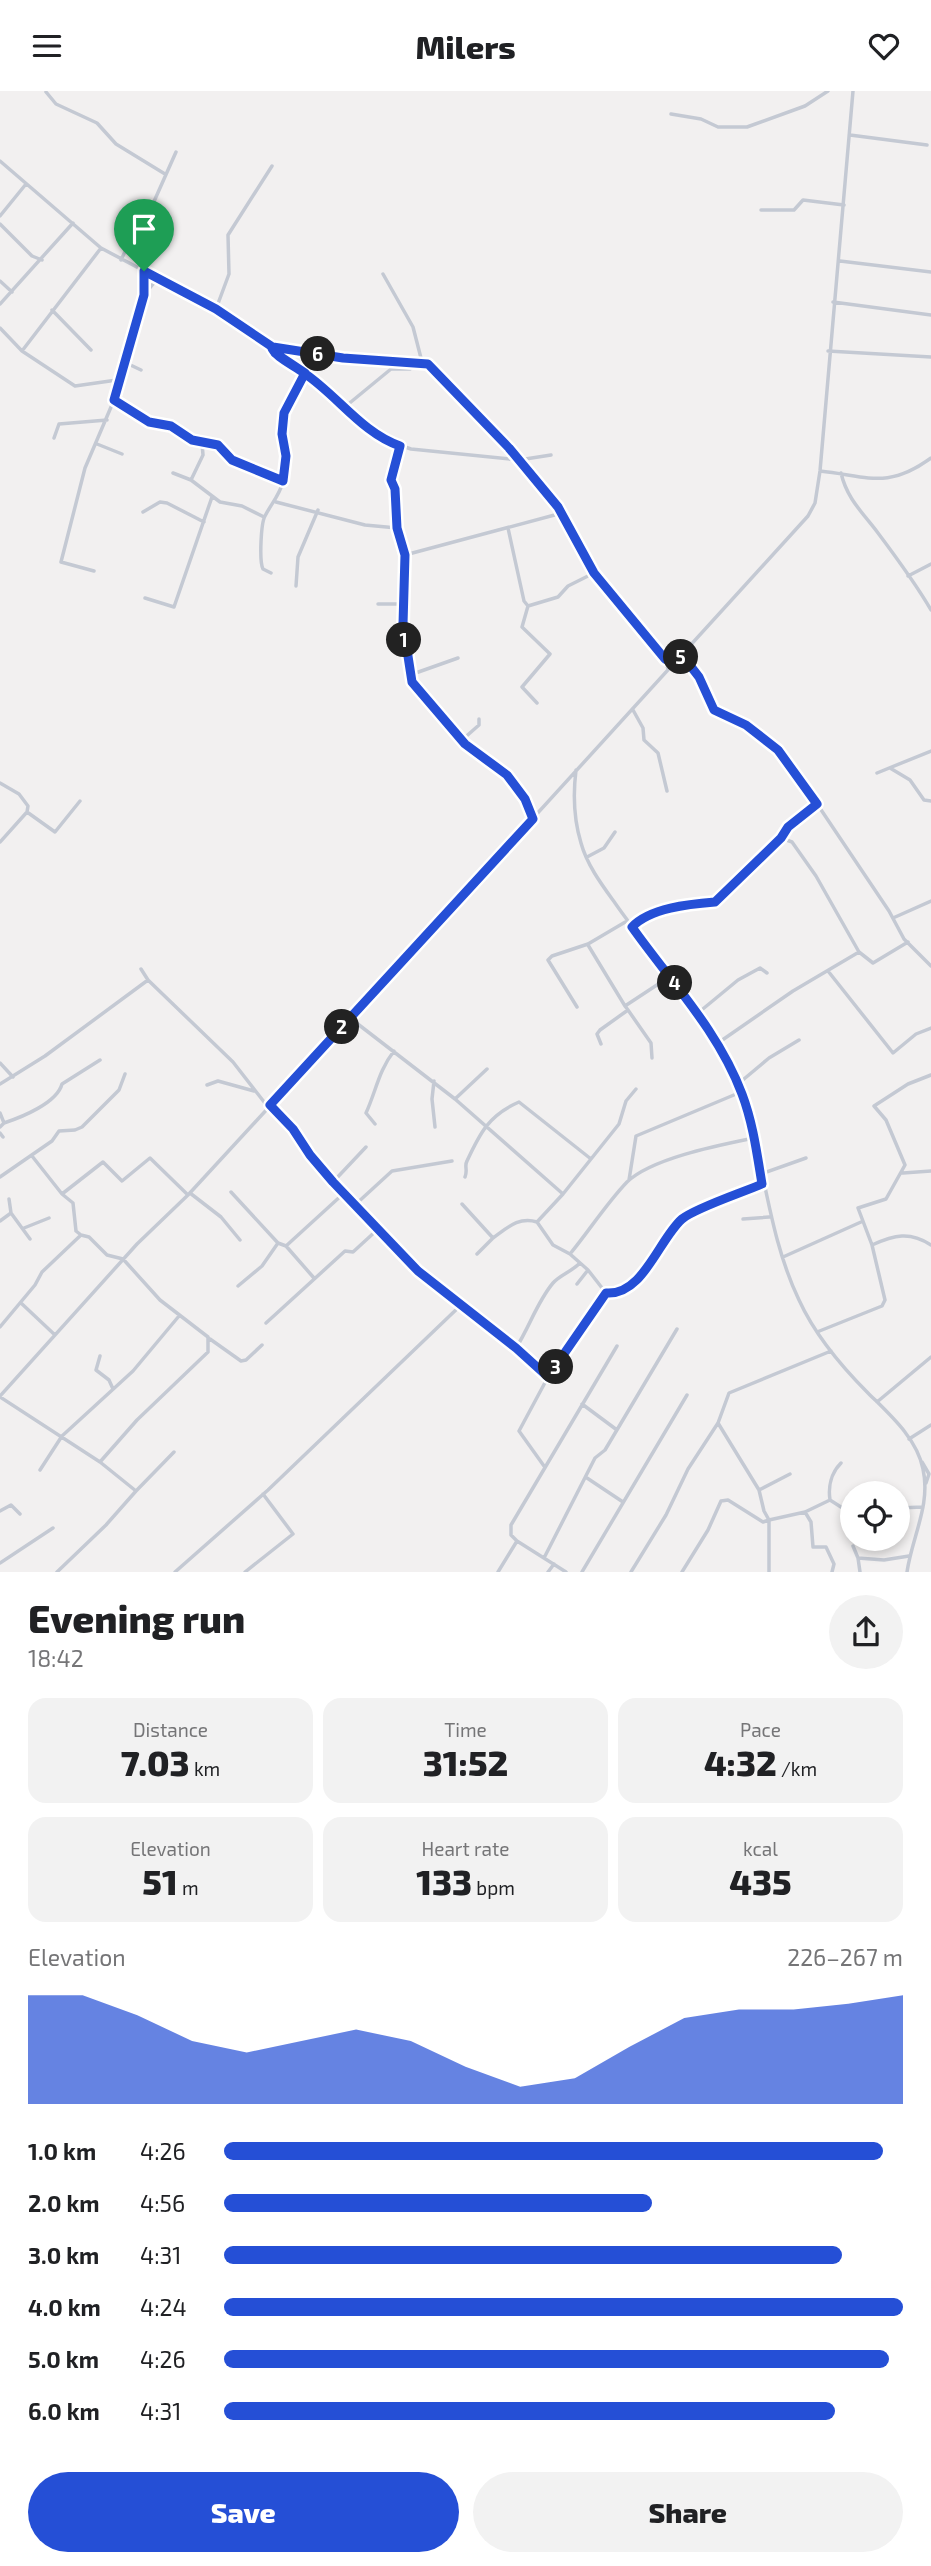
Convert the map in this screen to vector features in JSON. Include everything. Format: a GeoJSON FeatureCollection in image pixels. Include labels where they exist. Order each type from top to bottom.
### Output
{"type":"FeatureCollection","features":[{"type":"Feature","properties":{"kind":"street"},"geometry":{"type":"LineString","coordinates":[[671,114],[701,119],[718,127],[747,127],[805,106],[828,91]]}},
{"type":"Feature","properties":{"kind":"street"},"geometry":{"type":"LineString","coordinates":[[136,1491],[100,1462],[0,1397],[123,1259],[189,1194],[533,819],[576,768],[633,710],[797,531],[815,503],[820,471],[828,351],[840,261],[853,91]]}},
{"type":"Feature","properties":{"kind":"street"},"geometry":{"type":"LineString","coordinates":[[46,92],[56,104],[97,123],[116,144],[165,174]]}},
{"type":"Feature","properties":{"kind":"street"},"geometry":{"type":"LineString","coordinates":[[850,135],[927,145]]}},
{"type":"Feature","properties":{"kind":"street"},"geometry":{"type":"LineString","coordinates":[[121,260],[132,237],[144,224],[176,152]]}},
{"type":"Feature","properties":{"kind":"street"},"geometry":{"type":"LineString","coordinates":[[0,160],[101,248],[216,309],[305,373],[346,406],[368,429],[400,446],[519,460],[551,455]]}},
{"type":"Feature","properties":{"kind":"street"},"geometry":{"type":"LineString","coordinates":[[216,309],[229,274],[228,235],[272,166]]}},
{"type":"Feature","properties":{"kind":"street"},"geometry":{"type":"LineString","coordinates":[[0,216],[26,184]]}},
{"type":"Feature","properties":{"kind":"street"},"geometry":{"type":"LineString","coordinates":[[761,210],[794,210],[803,199],[844,205]]}},
{"type":"Feature","properties":{"kind":"street"},"geometry":{"type":"LineString","coordinates":[[0,304],[73,223]]}},
{"type":"Feature","properties":{"kind":"street"},"geometry":{"type":"LineString","coordinates":[[0,224],[32,256],[42,260]]}},
{"type":"Feature","properties":{"kind":"street"},"geometry":{"type":"LineString","coordinates":[[22,351],[101,248]]}},
{"type":"Feature","properties":{"kind":"street"},"geometry":{"type":"LineString","coordinates":[[32,256],[34,268]]}},
{"type":"Feature","properties":{"kind":"street"},"geometry":{"type":"LineString","coordinates":[[840,261],[931,272]]}},
{"type":"Feature","properties":{"kind":"street"},"geometry":{"type":"LineString","coordinates":[[94,571],[61,562],[85,468],[114,400],[122,361],[144,295],[144,271]]}},
{"type":"Feature","properties":{"kind":"street"},"geometry":{"type":"LineString","coordinates":[[383,274],[408,315],[423,362]]}},
{"type":"Feature","properties":{"kind":"street"},"geometry":{"type":"LineString","coordinates":[[144,295],[158,278]]}},
{"type":"Feature","properties":{"kind":"street"},"geometry":{"type":"LineString","coordinates":[[0,281],[12,292]]}},
{"type":"Feature","properties":{"kind":"street"},"geometry":{"type":"LineString","coordinates":[[833,302],[931,315]]}},
{"type":"Feature","properties":{"kind":"street"},"geometry":{"type":"LineString","coordinates":[[52,310],[91,350]]}},
{"type":"Feature","properties":{"kind":"street"},"geometry":{"type":"LineString","coordinates":[[0,328],[22,351],[75,386],[117,380]]}},
{"type":"Feature","properties":{"kind":"street"},"geometry":{"type":"LineString","coordinates":[[272,348],[343,358],[423,362],[441,375],[519,460],[562,513],[594,573],[665,659],[669,670]]}},
{"type":"Feature","properties":{"kind":"street"},"geometry":{"type":"LineString","coordinates":[[828,351],[931,357]]}},
{"type":"Feature","properties":{"kind":"street"},"geometry":{"type":"LineString","coordinates":[[122,361],[141,370]]}},
{"type":"Feature","properties":{"kind":"street"},"geometry":{"type":"LineString","coordinates":[[346,406],[391,369],[410,369],[423,362]]}},
{"type":"Feature","properties":{"kind":"street"},"geometry":{"type":"LineString","coordinates":[[271,573],[262,569],[258,559],[264,517],[275,501],[283,481],[286,456],[282,434],[284,413],[305,373]]}},
{"type":"Feature","properties":{"kind":"street"},"geometry":{"type":"LineString","coordinates":[[114,400],[149,422],[171,426],[182,435],[218,445],[232,460],[283,481]]}},
{"type":"Feature","properties":{"kind":"street"},"geometry":{"type":"LineString","coordinates":[[54,438],[59,424],[107,420]]}},
{"type":"Feature","properties":{"kind":"street"},"geometry":{"type":"LineString","coordinates":[[191,480],[202,455],[202,442]]}},
{"type":"Feature","properties":{"kind":"street"},"geometry":{"type":"LineString","coordinates":[[97,444],[122,454]]}},
{"type":"Feature","properties":{"kind":"street"},"geometry":{"type":"LineString","coordinates":[[400,446],[391,480],[395,489],[397,528],[405,555],[405,649],[412,682],[462,740],[507,775],[525,799],[533,819]]}},
{"type":"Feature","properties":{"kind":"street"},"geometry":{"type":"LineString","coordinates":[[820,471],[872,481],[889,480],[904,476],[931,458]]}},
{"type":"Feature","properties":{"kind":"street"},"geometry":{"type":"LineString","coordinates":[[173,473],[191,480],[212,497],[264,517]]}},
{"type":"Feature","properties":{"kind":"street"},"geometry":{"type":"LineString","coordinates":[[841,473],[845,488],[859,512],[880,535],[931,610]]}},
{"type":"Feature","properties":{"kind":"street"},"geometry":{"type":"LineString","coordinates":[[145,598],[174,607],[212,497]]}},
{"type":"Feature","properties":{"kind":"street"},"geometry":{"type":"LineString","coordinates":[[275,501],[318,510],[365,525],[397,528]]}},
{"type":"Feature","properties":{"kind":"street"},"geometry":{"type":"LineString","coordinates":[[143,512],[160,502],[167,503],[204,522]]}},
{"type":"Feature","properties":{"kind":"street"},"geometry":{"type":"LineString","coordinates":[[296,586],[298,557],[318,510]]}},
{"type":"Feature","properties":{"kind":"street"},"geometry":{"type":"LineString","coordinates":[[405,555],[562,513]]}},
{"type":"Feature","properties":{"kind":"street"},"geometry":{"type":"LineString","coordinates":[[508,528],[524,601],[528,606]]}},
{"type":"Feature","properties":{"kind":"street"},"geometry":{"type":"LineString","coordinates":[[908,577],[931,564]]}},
{"type":"Feature","properties":{"kind":"street"},"geometry":{"type":"LineString","coordinates":[[528,606],[558,597],[568,586],[594,573]]}},
{"type":"Feature","properties":{"kind":"street"},"geometry":{"type":"LineString","coordinates":[[378,604],[405,604]]}},
{"type":"Feature","properties":{"kind":"street"},"geometry":{"type":"LineString","coordinates":[[528,606],[522,627],[550,656],[522,687],[537,703]]}},
{"type":"Feature","properties":{"kind":"street"},"geometry":{"type":"LineString","coordinates":[[682,655],[699,677],[714,710],[746,725],[778,750],[908,942],[931,966]]}},
{"type":"Feature","properties":{"kind":"street"},"geometry":{"type":"LineString","coordinates":[[410,675],[458,658]]}},
{"type":"Feature","properties":{"kind":"street"},"geometry":{"type":"LineString","coordinates":[[665,659],[675,663]]}},
{"type":"Feature","properties":{"kind":"street"},"geometry":{"type":"LineString","coordinates":[[633,710],[643,728],[644,740],[659,753],[667,791]]}},
{"type":"Feature","properties":{"kind":"street"},"geometry":{"type":"LineString","coordinates":[[462,740],[479,725],[479,719]]}},
{"type":"Feature","properties":{"kind":"street"},"geometry":{"type":"LineString","coordinates":[[877,773],[931,751]]}},
{"type":"Feature","properties":{"kind":"street"},"geometry":{"type":"LineString","coordinates":[[576,768],[575,807],[587,857],[627,921],[718,1043],[742,1092],[769,1217],[798,1300],[831,1351],[909,1439],[921,1462],[928,1482],[920,1527],[909,1556],[907,1572]]}},
{"type":"Feature","properties":{"kind":"street"},"geometry":{"type":"LineString","coordinates":[[890,768],[910,780],[924,800],[931,801]]}},
{"type":"Feature","properties":{"kind":"street"},"geometry":{"type":"LineString","coordinates":[[0,783],[19,794],[28,806],[27,812],[0,842]]}},
{"type":"Feature","properties":{"kind":"street"},"geometry":{"type":"LineString","coordinates":[[27,812],[55,832],[79,801]]}},
{"type":"Feature","properties":{"kind":"street"},"geometry":{"type":"LineString","coordinates":[[632,927],[646,917],[691,902],[715,902],[781,838],[788,827],[817,804]]}},
{"type":"Feature","properties":{"kind":"street"},"geometry":{"type":"LineString","coordinates":[[587,857],[604,848],[615,832]]}},
{"type":"Feature","properties":{"kind":"street"},"geometry":{"type":"LineString","coordinates":[[781,838],[792,842],[854,938],[859,952],[873,963],[908,942]]}},
{"type":"Feature","properties":{"kind":"street"},"geometry":{"type":"LineString","coordinates":[[893,918],[931,901]]}},
{"type":"Feature","properties":{"kind":"street"},"geometry":{"type":"LineString","coordinates":[[577,1007],[548,960],[552,956],[588,944],[627,921]]}},
{"type":"Feature","properties":{"kind":"street"},"geometry":{"type":"LineString","coordinates":[[588,944],[651,1043],[652,1058]]}},
{"type":"Feature","properties":{"kind":"street"},"geometry":{"type":"LineString","coordinates":[[718,1043],[859,952]]}},
{"type":"Feature","properties":{"kind":"street"},"geometry":{"type":"LineString","coordinates":[[698,1013],[738,980],[760,968],[767,973]]}},
{"type":"Feature","properties":{"kind":"street"},"geometry":{"type":"LineString","coordinates":[[141,969],[148,980],[233,1062],[254,1091],[293,1129],[310,1155],[377,1230],[397,1247],[418,1271],[516,1348],[548,1377]]}},
{"type":"Feature","properties":{"kind":"street"},"geometry":{"type":"LineString","coordinates":[[828,971],[893,1053],[916,1034],[931,1028]]}},
{"type":"Feature","properties":{"kind":"street"},"geometry":{"type":"LineString","coordinates":[[601,1044],[597,1034],[600,1030],[669,977]]}},
{"type":"Feature","properties":{"kind":"street"},"geometry":{"type":"LineString","coordinates":[[0,1084],[148,980]]}},
{"type":"Feature","properties":{"kind":"street"},"geometry":{"type":"LineString","coordinates":[[350,1018],[434,1081],[563,1194]]}},
{"type":"Feature","properties":{"kind":"street"},"geometry":{"type":"LineString","coordinates":[[738,1084],[769,1058],[799,1040]]}},
{"type":"Feature","properties":{"kind":"street"},"geometry":{"type":"LineString","coordinates":[[375,1125],[366,1113],[373,1089],[381,1078],[382,1066],[394,1051]]}},
{"type":"Feature","properties":{"kind":"street"},"geometry":{"type":"LineString","coordinates":[[0,1113],[2,1125],[52,1099],[60,1091],[62,1084],[100,1060]]}},
{"type":"Feature","properties":{"kind":"street"},"geometry":{"type":"LineString","coordinates":[[0,1063],[13,1077]]}},
{"type":"Feature","properties":{"kind":"street"},"geometry":{"type":"LineString","coordinates":[[455,1099],[487,1069]]}},
{"type":"Feature","properties":{"kind":"street"},"geometry":{"type":"LineString","coordinates":[[0,1177],[52,1141],[59,1131],[75,1131],[82,1127],[119,1090],[125,1074]]}},
{"type":"Feature","properties":{"kind":"street"},"geometry":{"type":"LineString","coordinates":[[817,1332],[882,1306],[885,1300],[872,1245],[861,1221],[860,1205],[887,1199],[905,1165],[886,1120],[874,1106],[908,1084],[931,1075]]}},
{"type":"Feature","properties":{"kind":"street"},"geometry":{"type":"LineString","coordinates":[[207,1086],[218,1081],[254,1091]]}},
{"type":"Feature","properties":{"kind":"street"},"geometry":{"type":"LineString","coordinates":[[434,1081],[432,1099],[435,1127]]}},
{"type":"Feature","properties":{"kind":"street"},"geometry":{"type":"LineString","coordinates":[[537,1222],[563,1194],[618,1124],[626,1101],[636,1089]]}},
{"type":"Feature","properties":{"kind":"street"},"geometry":{"type":"LineString","coordinates":[[629,1180],[636,1136],[742,1092]]}},
{"type":"Feature","properties":{"kind":"street"},"geometry":{"type":"LineString","coordinates":[[466,1177],[465,1164],[474,1151],[483,1126],[519,1102],[591,1159]]}},
{"type":"Feature","properties":{"kind":"street"},"geometry":{"type":"LineString","coordinates":[[570,1255],[629,1180],[673,1159],[754,1138]]}},
{"type":"Feature","properties":{"kind":"street"},"geometry":{"type":"LineString","coordinates":[[333,1182],[366,1147]]}},
{"type":"Feature","properties":{"kind":"street"},"geometry":{"type":"LineString","coordinates":[[32,1156],[62,1194],[73,1203],[76,1231],[89,1237],[107,1255],[123,1259],[179,1316],[241,1361],[262,1345]]}},
{"type":"Feature","properties":{"kind":"street"},"geometry":{"type":"LineString","coordinates":[[62,1194],[103,1161],[122,1181],[149,1158],[189,1194],[221,1217],[240,1240]]}},
{"type":"Feature","properties":{"kind":"street"},"geometry":{"type":"LineString","coordinates":[[761,1174],[806,1159]]}},
{"type":"Feature","properties":{"kind":"street"},"geometry":{"type":"LineString","coordinates":[[356,1204],[392,1171],[452,1161]]}},
{"type":"Feature","properties":{"kind":"street"},"geometry":{"type":"LineString","coordinates":[[903,1173],[931,1171]]}},
{"type":"Feature","properties":{"kind":"street"},"geometry":{"type":"LineString","coordinates":[[544,1466],[519,1431],[548,1377],[606,1293],[623,1291],[655,1259],[682,1219],[762,1184]]}},
{"type":"Feature","properties":{"kind":"street"},"geometry":{"type":"LineString","coordinates":[[231,1192],[314,1278]]}},
{"type":"Feature","properties":{"kind":"street"},"geometry":{"type":"LineString","coordinates":[[286,1246],[343,1194]]}},
{"type":"Feature","properties":{"kind":"street"},"geometry":{"type":"LineString","coordinates":[[9,1199],[10,1213],[30,1240]]}},
{"type":"Feature","properties":{"kind":"street"},"geometry":{"type":"LineString","coordinates":[[463,1204],[493,1238]]}},
{"type":"Feature","properties":{"kind":"street"},"geometry":{"type":"LineString","coordinates":[[0,1221],[10,1213]]}},
{"type":"Feature","properties":{"kind":"street"},"geometry":{"type":"LineString","coordinates":[[743,1219],[769,1217]]}},
{"type":"Feature","properties":{"kind":"street"},"geometry":{"type":"LineString","coordinates":[[24,1229],[49,1218]]}},
{"type":"Feature","properties":{"kind":"street"},"geometry":{"type":"LineString","coordinates":[[477,1254],[493,1238],[517,1221],[528,1219],[537,1222],[553,1245],[588,1270],[606,1293]]}},
{"type":"Feature","properties":{"kind":"street"},"geometry":{"type":"LineString","coordinates":[[783,1257],[861,1221]]}},
{"type":"Feature","properties":{"kind":"street"},"geometry":{"type":"LineString","coordinates":[[266,1323],[345,1251],[353,1252],[377,1230]]}},
{"type":"Feature","properties":{"kind":"street"},"geometry":{"type":"LineString","coordinates":[[872,1245],[905,1234],[918,1236],[931,1245]]}},
{"type":"Feature","properties":{"kind":"street"},"geometry":{"type":"LineString","coordinates":[[0,1327],[21,1303],[42,1272],[81,1235]]}},
{"type":"Feature","properties":{"kind":"street"},"geometry":{"type":"LineString","coordinates":[[238,1286],[262,1266],[278,1243]]}},
{"type":"Feature","properties":{"kind":"street"},"geometry":{"type":"LineString","coordinates":[[516,1348],[533,1322],[539,1301],[556,1279],[569,1275],[580,1263]]}},
{"type":"Feature","properties":{"kind":"street"},"geometry":{"type":"LineString","coordinates":[[577,1284],[588,1270]]}},
{"type":"Feature","properties":{"kind":"street"},"geometry":{"type":"LineString","coordinates":[[21,1303],[55,1335]]}},
{"type":"Feature","properties":{"kind":"street"},"geometry":{"type":"LineString","coordinates":[[175,1572],[262,1494],[461,1305]]}},
{"type":"Feature","properties":{"kind":"street"},"geometry":{"type":"LineString","coordinates":[[40,1471],[62,1436],[113,1391],[179,1316]]}},
{"type":"Feature","properties":{"kind":"street"},"geometry":{"type":"LineString","coordinates":[[544,1558],[595,1458],[605,1450],[677,1329]]}},
{"type":"Feature","properties":{"kind":"street"},"geometry":{"type":"LineString","coordinates":[[100,1462],[137,1420],[208,1352],[208,1337]]}},
{"type":"Feature","properties":{"kind":"street"},"geometry":{"type":"LineString","coordinates":[[566,1572],[517,1541],[511,1535],[510,1525],[617,1346]]}},
{"type":"Feature","properties":{"kind":"street"},"geometry":{"type":"LineString","coordinates":[[631,1572],[666,1515],[688,1469],[719,1423],[729,1393],[831,1351]]}},
{"type":"Feature","properties":{"kind":"street"},"geometry":{"type":"LineString","coordinates":[[100,1356],[96,1370],[114,1385],[113,1391]]}},
{"type":"Feature","properties":{"kind":"street"},"geometry":{"type":"LineString","coordinates":[[877,1402],[931,1357]]}},
{"type":"Feature","properties":{"kind":"street"},"geometry":{"type":"LineString","coordinates":[[582,1572],[687,1395]]}},
{"type":"Feature","properties":{"kind":"street"},"geometry":{"type":"LineString","coordinates":[[582,1404],[617,1430]]}},
{"type":"Feature","properties":{"kind":"street"},"geometry":{"type":"LineString","coordinates":[[719,1423],[759,1490],[769,1520],[769,1572]]}},
{"type":"Feature","properties":{"kind":"street"},"geometry":{"type":"LineString","coordinates":[[909,1439],[931,1425]]}},
{"type":"Feature","properties":{"kind":"street"},"geometry":{"type":"LineString","coordinates":[[57,1572],[106,1525],[174,1452]]}},
{"type":"Feature","properties":{"kind":"street"},"geometry":{"type":"LineString","coordinates":[[840,1506],[830,1500],[828,1489],[835,1468],[841,1463]]}},
{"type":"Feature","properties":{"kind":"street"},"geometry":{"type":"LineString","coordinates":[[759,1490],[790,1474]]}},
{"type":"Feature","properties":{"kind":"street"},"geometry":{"type":"LineString","coordinates":[[587,1478],[623,1502]]}},
{"type":"Feature","properties":{"kind":"street"},"geometry":{"type":"LineString","coordinates":[[244,1572],[293,1534],[292,1529],[262,1494]]}},
{"type":"Feature","properties":{"kind":"street"},"geometry":{"type":"LineString","coordinates":[[682,1572],[722,1501],[733,1502],[763,1522],[805,1511],[830,1500]]}},
{"type":"Feature","properties":{"kind":"street"},"geometry":{"type":"LineString","coordinates":[[0,1511],[11,1506],[20,1514]]}},
{"type":"Feature","properties":{"kind":"street"},"geometry":{"type":"LineString","coordinates":[[910,1508],[923,1507]]}},
{"type":"Feature","properties":{"kind":"street"},"geometry":{"type":"LineString","coordinates":[[805,1511],[811,1522],[813,1547],[826,1547],[834,1564],[832,1572]]}},
{"type":"Feature","properties":{"kind":"street"},"geometry":{"type":"LineString","coordinates":[[0,1563],[52,1528]]}},
{"type":"Feature","properties":{"kind":"street"},"geometry":{"type":"LineString","coordinates":[[498,1572],[517,1541]]}},
{"type":"Feature","properties":{"kind":"street"},"geometry":{"type":"LineString","coordinates":[[855,1551],[860,1572]]}},
{"type":"Feature","properties":{"kind":"street"},"geometry":{"type":"LineString","coordinates":[[858,1558],[884,1560],[909,1556]]}},
{"type":"Feature","properties":{"kind":"street"},"geometry":{"type":"LineString","coordinates":[[548,1572],[554,1564]]}},
{"type":"Feature","properties":{"kind":"route"},"geometry":{"type":"LineString","coordinates":[[144,271],[144,295],[122,361],[114,400],[149,422],[171,426],[192,440],[218,445],[224,455],[232,460],[283,481],[286,456],[282,434],[284,413],[305,373],[275,353],[273,347],[343,358],[428,364],[460,394],[558,507],[594,573],[665,659],[675,663],[682,655],[699,677],[714,710],[735,718],[778,750],[817,804],[788,827],[781,838],[715,902],[691,902],[646,917],[632,927],[696,1010],[721,1048],[742,1092],[762,1184],[682,1219],[655,1259],[623,1291],[606,1293],[548,1377],[516,1348],[418,1271],[397,1247],[377,1230],[356,1204],[343,1194],[310,1155],[293,1129],[270,1105],[533,819],[525,799],[507,775],[465,744],[412,682],[403,624],[405,555],[397,528],[395,489],[391,480],[400,446],[368,429],[330,391],[305,373],[280,357],[275,353],[272,350],[271,346],[216,309],[144,271]]}}]}
